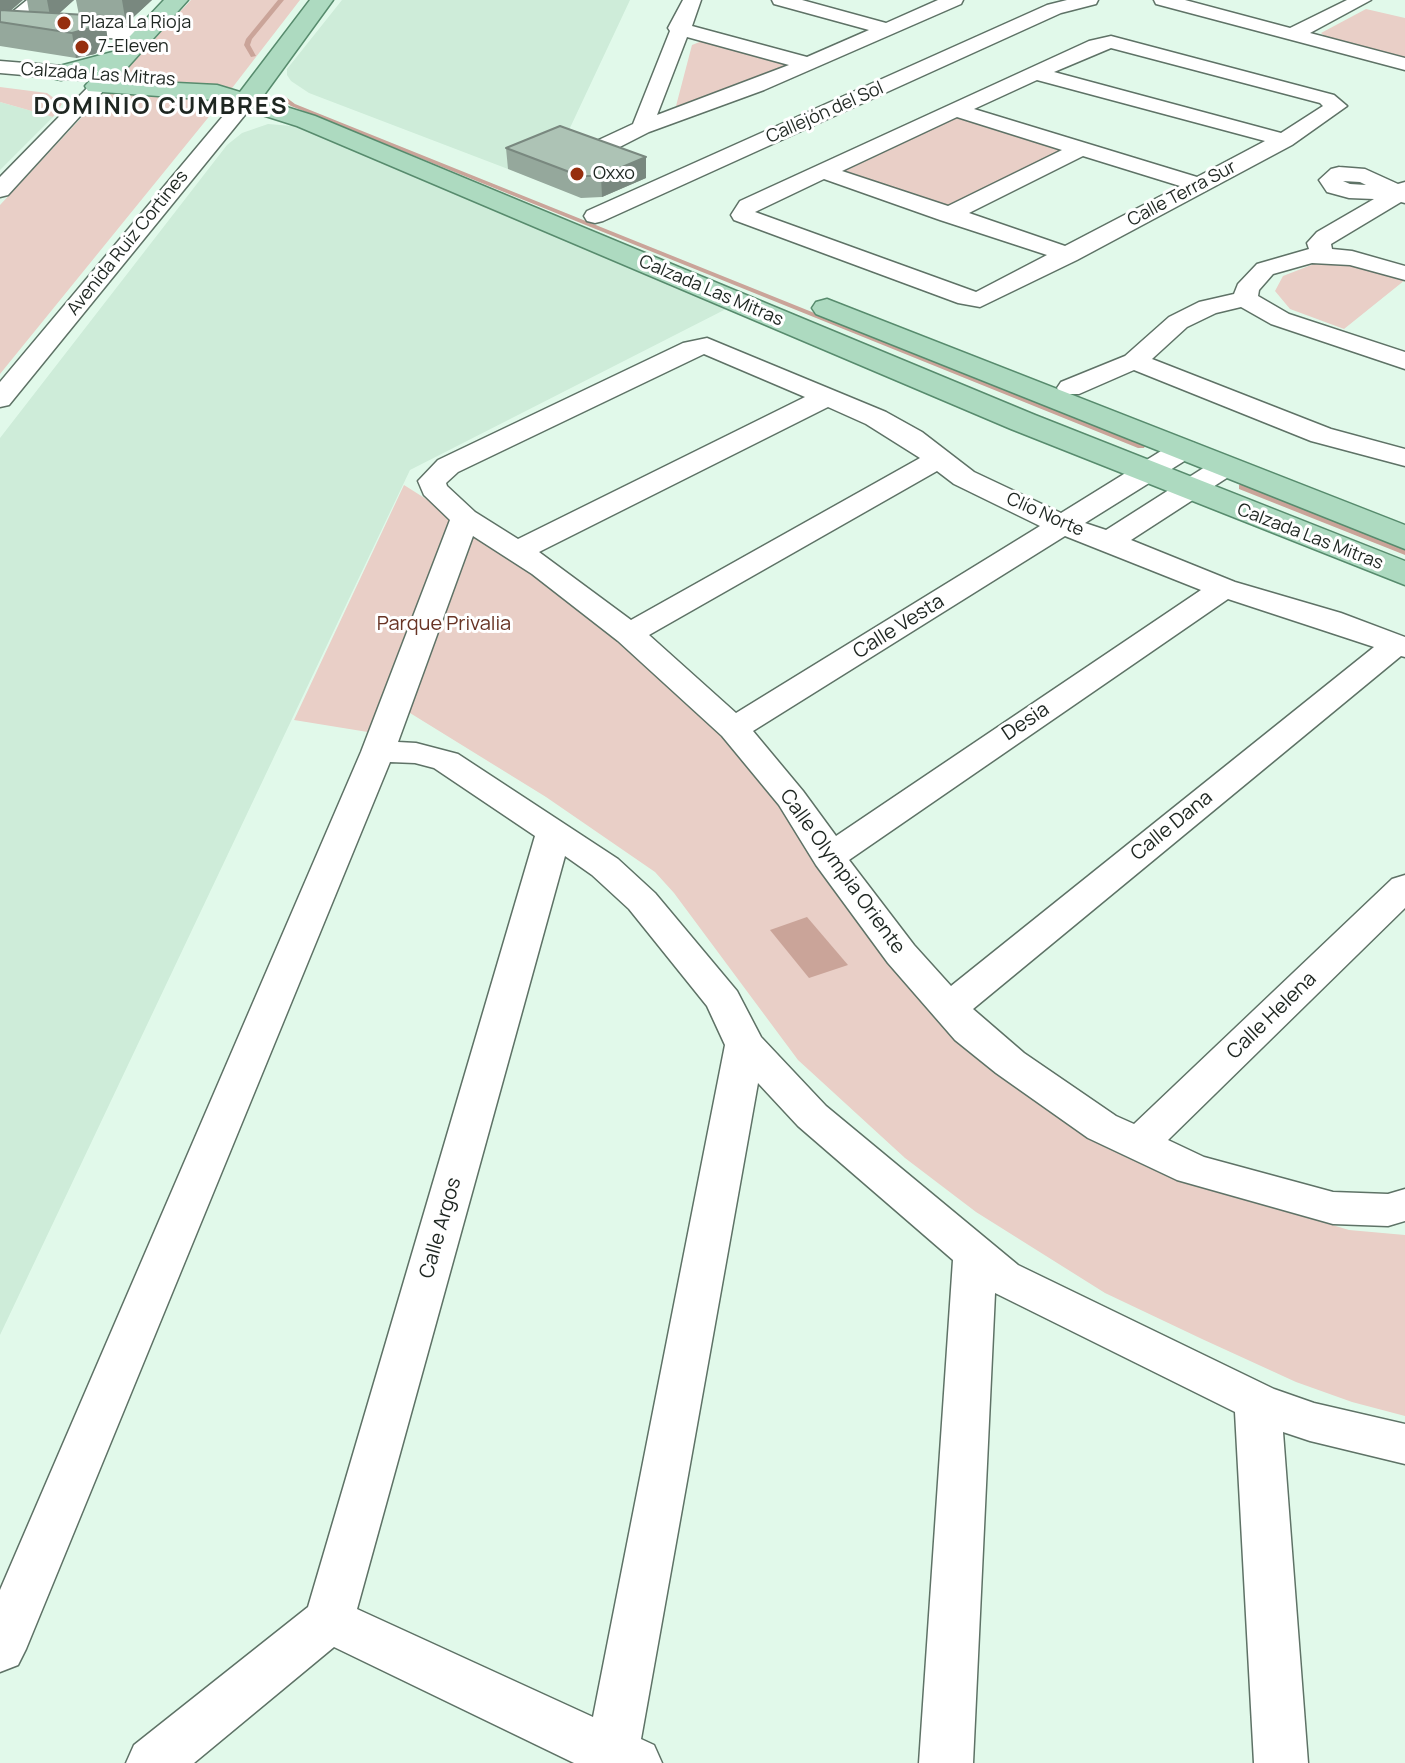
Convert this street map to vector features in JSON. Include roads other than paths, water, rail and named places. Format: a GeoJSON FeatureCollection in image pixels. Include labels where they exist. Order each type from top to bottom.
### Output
{"type":"FeatureCollection","features":[{"type":"Feature","properties":{"kind":"main road"},"geometry":{"type":"LineString","coordinates":[[46,78],[108,73],[177,0]]}},
{"type":"Feature","properties":{"kind":"main road"},"geometry":{"type":"LineString","coordinates":[[251,94],[322,0]]}},
{"type":"Feature","properties":{"kind":"main road","name":"Calzada Las Mitras"},"geometry":{"type":"LineString","coordinates":[[108,73],[217,93],[295,96],[1405,538]]}},
{"type":"Feature","properties":{"kind":"main road","name":"Calzada Las Mitras"},"geometry":{"type":"LineString","coordinates":[[251,94],[306,121],[993,410],[1405,574]]}},
{"type":"Feature","properties":{"kind":"street"},"geometry":{"type":"LineString","coordinates":[[39,0],[5,27],[144,34]]}},
{"type":"Feature","properties":{"kind":"street"},"geometry":{"type":"LineString","coordinates":[[642,128],[678,28],[692,0]]}},
{"type":"Feature","properties":{"kind":"street"},"geometry":{"type":"LineString","coordinates":[[781,0],[887,29]]}},
{"type":"Feature","properties":{"kind":"street"},"geometry":{"type":"LineString","coordinates":[[598,149],[642,128],[753,94],[806,63],[954,0]]}},
{"type":"Feature","properties":{"kind":"street","name":"Callejón del Sol"},"geometry":{"type":"LineString","coordinates":[[595,216],[841,120],[1058,4],[1089,0]]}},
{"type":"Feature","properties":{"kind":"street"},"geometry":{"type":"LineString","coordinates":[[1292,34],[1362,0]]}},
{"type":"Feature","properties":{"kind":"street"},"geometry":{"type":"LineString","coordinates":[[1179,2],[1405,64]]}},
{"type":"Feature","properties":{"kind":"street"},"geometry":{"type":"LineString","coordinates":[[56,30],[79,10]]}},
{"type":"Feature","properties":{"kind":"street"},"geometry":{"type":"LineString","coordinates":[[678,28],[806,63]]}},
{"type":"Feature","properties":{"kind":"street","name":"Calle Terra Sur"},"geometry":{"type":"LineString","coordinates":[[1118,43],[1327,99],[1337,106],[1284,140],[992,297],[974,300],[742,215],[748,206],[824,172],[841,120],[958,111],[1096,45],[1118,43]]}},
{"type":"Feature","properties":{"kind":"street","name":"Calzada Las Mitras"},"geometry":{"type":"LineString","coordinates":[[0,67],[46,78]]}},
{"type":"Feature","properties":{"kind":"street"},"geometry":{"type":"LineString","coordinates":[[0,190],[108,73]]}},
{"type":"Feature","properties":{"kind":"street","name":"Calzada Las Mitras"},"geometry":{"type":"LineString","coordinates":[[0,82],[108,73]]}},
{"type":"Feature","properties":{"kind":"street"},"geometry":{"type":"LineString","coordinates":[[1038,74],[1284,140]]}},
{"type":"Feature","properties":{"kind":"street"},"geometry":{"type":"LineString","coordinates":[[46,78],[69,93],[79,107]]}},
{"type":"Feature","properties":{"kind":"street","name":"Avenida Ruiz Cortines"},"geometry":{"type":"LineString","coordinates":[[0,399],[251,94]]}},
{"type":"Feature","properties":{"kind":"street"},"geometry":{"type":"LineString","coordinates":[[753,94],[841,120]]}},
{"type":"Feature","properties":{"kind":"street"},"geometry":{"type":"LineString","coordinates":[[958,111],[1200,185]]}},
{"type":"Feature","properties":{"kind":"street"},"geometry":{"type":"LineString","coordinates":[[948,215],[1083,148]]}},
{"type":"Feature","properties":{"kind":"street"},"geometry":{"type":"LineString","coordinates":[[824,172],[1069,255]]}},
{"type":"Feature","properties":{"kind":"street"},"geometry":{"type":"LineString","coordinates":[[1322,255],[1319,243],[1325,237],[1403,193]]}},
{"type":"Feature","properties":{"kind":"street"},"geometry":{"type":"LineString","coordinates":[[1245,299],[1247,289],[1265,269],[1310,256],[1352,258],[1405,273]]}},
{"type":"Feature","properties":{"kind":"street"},"geometry":{"type":"LineString","coordinates":[[1070,388],[1134,361],[1178,322],[1208,307],[1245,299],[1280,319],[1405,361]]}},
{"type":"Feature","properties":{"kind":"street","name":"Clío Norte"},"geometry":{"type":"LineString","coordinates":[[432,481],[448,466],[692,348],[702,346],[829,396],[912,438],[964,478],[1064,526],[1224,588],[1401,646]]}},
{"type":"Feature","properties":{"kind":"street"},"geometry":{"type":"LineString","coordinates":[[1134,361],[1321,435],[1405,458]]}},
{"type":"Feature","properties":{"kind":"street"},"geometry":{"type":"LineString","coordinates":[[518,551],[829,396]]}},
{"type":"Feature","properties":{"kind":"street","name":"Calle Vesta"},"geometry":{"type":"LineString","coordinates":[[734,729],[1184,449]]}},
{"type":"Feature","properties":{"kind":"street"},"geometry":{"type":"LineString","coordinates":[[629,634],[938,459]]}},
{"type":"Feature","properties":{"kind":"street"},"geometry":{"type":"LineString","coordinates":[[1109,541],[1226,466]]}},
{"type":"Feature","properties":{"kind":"street","name":"Calle Olympia Oriente"},"geometry":{"type":"LineString","coordinates":[[432,481],[434,489],[465,518],[518,551],[629,634],[734,729],[791,798],[816,832],[829,857],[901,954],[969,1030],[1069,1106],[1138,1145],[1192,1169],[1333,1208],[1397,1208]]}},
{"type":"Feature","properties":{"kind":"street"},"geometry":{"type":"LineString","coordinates":[[0,1649],[378,752],[465,518]]}},
{"type":"Feature","properties":{"kind":"street","name":"Desia"},"geometry":{"type":"LineString","coordinates":[[829,857],[1224,588]]}},
{"type":"Feature","properties":{"kind":"street","name":"Calle Dana"},"geometry":{"type":"LineString","coordinates":[[949,1008],[1401,646]]}},
{"type":"Feature","properties":{"kind":"street"},"geometry":{"type":"LineString","coordinates":[[378,752],[416,753],[446,761],[605,867],[642,901],[723,1000],[745,1045],[812,1116],[1003,1277],[1258,1402],[1310,1422],[1405,1444]]}},
{"type":"Feature","properties":{"kind":"street","name":"Calle Argos"},"geometry":{"type":"LineString","coordinates":[[329,1620],[553,835]]}},
{"type":"Feature","properties":{"kind":"street","name":"Calle Helena"},"geometry":{"type":"LineString","coordinates":[[1138,1145],[1405,887]]}},
{"type":"Feature","properties":{"kind":"street"},"geometry":{"type":"LineString","coordinates":[[153,1763],[329,1620],[616,1760],[745,1045]]}},
{"type":"Feature","properties":{"kind":"street"},"geometry":{"type":"LineString","coordinates":[[946,1763],[975,1255]]}},
{"type":"Feature","properties":{"kind":"street"},"geometry":{"type":"LineString","coordinates":[[1258,1402],[1281,1763]]}},
{"type":"Feature","properties":{"kind":"waterway"},"geometry":{"type":"LineString","coordinates":[[253,56],[247,45],[249,39],[281,0]]}},
{"type":"Feature","properties":{"kind":"waterway"},"geometry":{"type":"LineString","coordinates":[[281,96],[293,105],[1141,446]]}},
{"type":"Feature","properties":{"kind":"waterway"},"geometry":{"type":"LineString","coordinates":[[1242,487],[1405,552]]}},
{"type":"Feature","properties":{"kind":"place","name":"Plaza La Rioja"},"geometry":{"type":"Point","coordinates":[64,23]}},
{"type":"Feature","properties":{"kind":"place","name":"7-Eleven"},"geometry":{"type":"Point","coordinates":[82,47]}},
{"type":"Feature","properties":{"kind":"place","name":"Oxxo"},"geometry":{"type":"Point","coordinates":[577,174]}},
{"type":"Feature","properties":{"kind":"district","name":"DOMINIO CUMBRES"},"geometry":{"type":"Point","coordinates":[161,107]}},
{"type":"Feature","properties":{"kind":"park label","name":"Parque Privalia"},"geometry":{"type":"Point","coordinates":[444,624]}}]}
